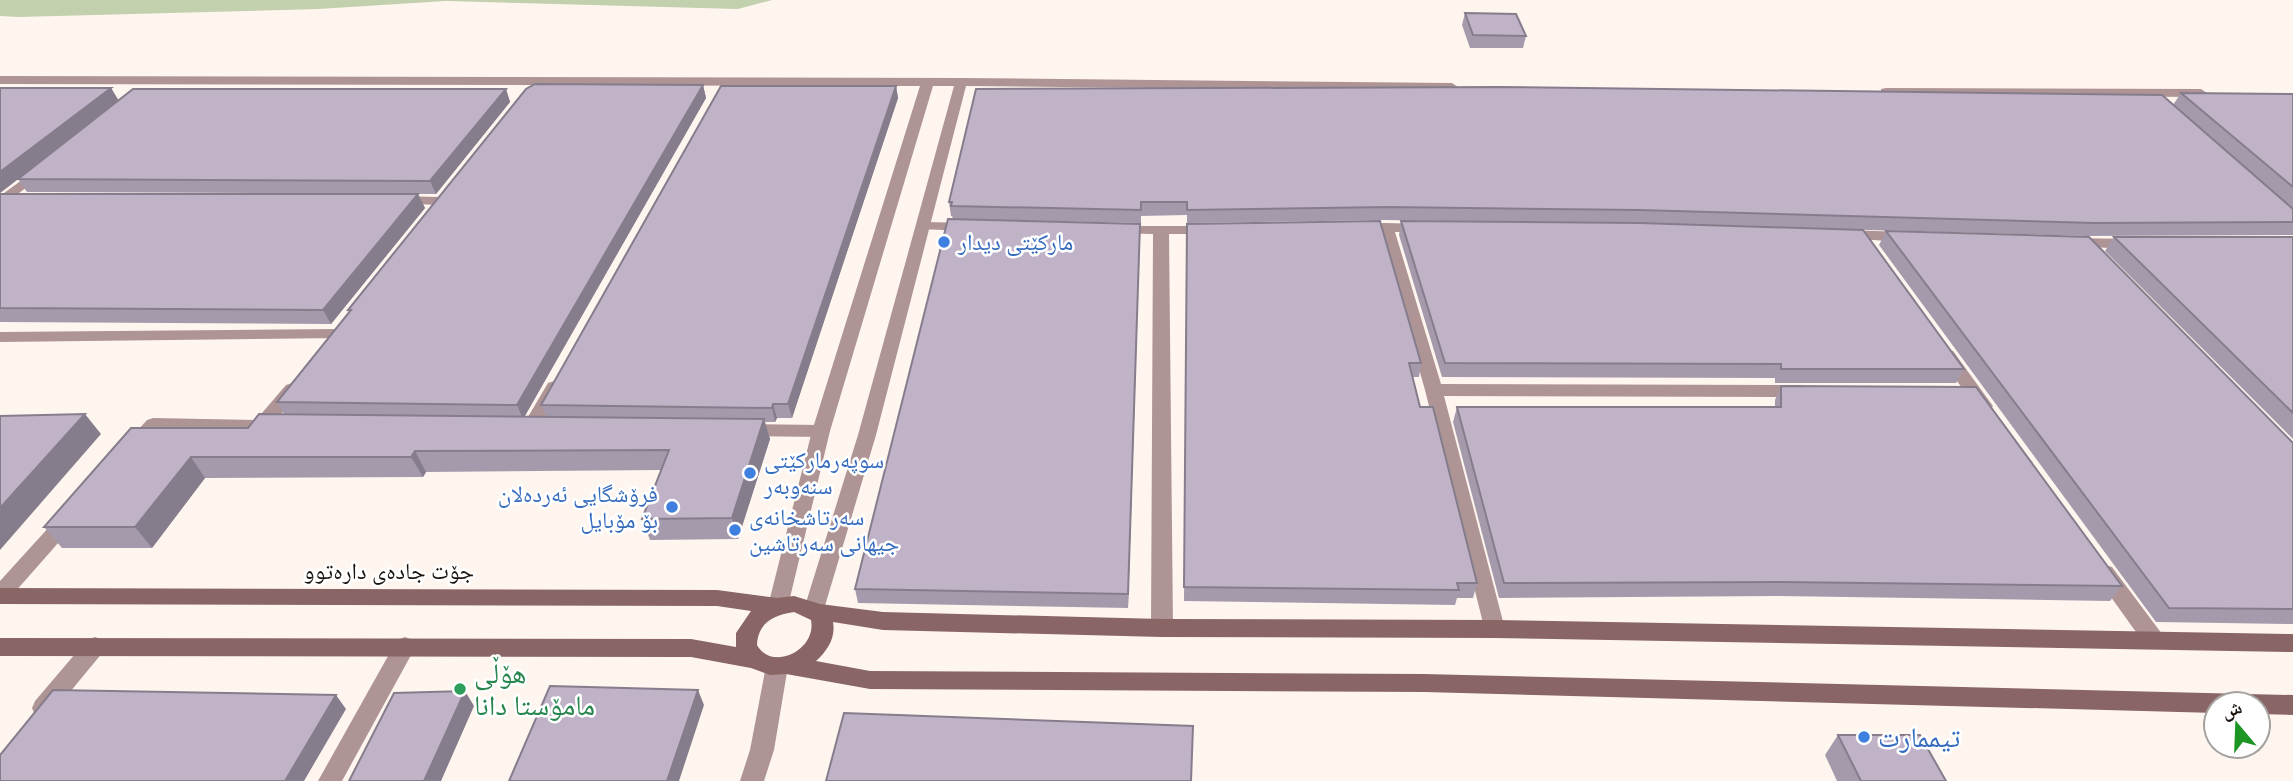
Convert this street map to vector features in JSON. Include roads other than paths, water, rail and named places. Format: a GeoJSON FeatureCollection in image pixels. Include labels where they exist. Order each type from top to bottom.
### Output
{"type":"FeatureCollection","features":[{"type":"Feature","properties":{"kind":"main road","name":"جۆت جادەی دارەتوو"},"geometry":{"type":"LineString","coordinates":[[0,596],[717,598],[778,606]]}},
{"type":"Feature","properties":{"kind":"main road"},"geometry":{"type":"LineString","coordinates":[[753,659],[746,647],[747,631],[759,616],[778,606],[797,603],[816,611],[883,621],[1161,628],[1494,629],[2293,643]]}},
{"type":"Feature","properties":{"kind":"main road"},"geometry":{"type":"LineString","coordinates":[[782,666],[803,659],[818,646],[824,625],[816,611]]}},
{"type":"Feature","properties":{"kind":"main road"},"geometry":{"type":"LineString","coordinates":[[0,647],[691,648],[870,680],[1423,683],[2202,703]]}},
{"type":"Feature","properties":{"kind":"main road"},"geometry":{"type":"LineString","coordinates":[[2272,704],[2293,705]]}},
{"type":"Feature","properties":{"kind":"street"},"geometry":{"type":"LineString","coordinates":[[0,80],[532,87],[720,88],[961,82],[1464,88]]}},
{"type":"Feature","properties":{"kind":"street"},"geometry":{"type":"LineString","coordinates":[[133,98],[154,81]]}},
{"type":"Feature","properties":{"kind":"street"},"geometry":{"type":"LineString","coordinates":[[778,606],[821,431],[928,82]]}},
{"type":"Feature","properties":{"kind":"street"},"geometry":{"type":"LineString","coordinates":[[816,611],[867,435],[961,82]]}},
{"type":"Feature","properties":{"kind":"street"},"geometry":{"type":"LineString","coordinates":[[1869,92],[2215,93]]}},
{"type":"Feature","properties":{"kind":"street"},"geometry":{"type":"LineString","coordinates":[[2150,93],[2170,111]]}},
{"type":"Feature","properties":{"kind":"street"},"geometry":{"type":"LineString","coordinates":[[3,201],[48,165]]}},
{"type":"Feature","properties":{"kind":"street"},"geometry":{"type":"LineString","coordinates":[[383,200],[443,195],[423,221]]}},
{"type":"Feature","properties":{"kind":"street"},"geometry":{"type":"LineString","coordinates":[[3,201],[34,199]]}},
{"type":"Feature","properties":{"kind":"street"},"geometry":{"type":"LineString","coordinates":[[923,226],[993,228]]}},
{"type":"Feature","properties":{"kind":"street"},"geometry":{"type":"LineString","coordinates":[[1386,227],[1434,390],[1494,629]]}},
{"type":"Feature","properties":{"kind":"street"},"geometry":{"type":"LineString","coordinates":[[1346,228],[1441,228]]}},
{"type":"Feature","properties":{"kind":"street"},"geometry":{"type":"LineString","coordinates":[[1105,230],[1227,230]]}},
{"type":"Feature","properties":{"kind":"street"},"geometry":{"type":"LineString","coordinates":[[1161,231],[1161,628]]}},
{"type":"Feature","properties":{"kind":"street"},"geometry":{"type":"LineString","coordinates":[[1835,235],[1927,238]]}},
{"type":"Feature","properties":{"kind":"street"},"geometry":{"type":"LineString","coordinates":[[1861,235],[1877,258]]}},
{"type":"Feature","properties":{"kind":"street"},"geometry":{"type":"LineString","coordinates":[[2059,243],[2155,243]]}},
{"type":"Feature","properties":{"kind":"street"},"geometry":{"type":"LineString","coordinates":[[2086,244],[2105,263]]}},
{"type":"Feature","properties":{"kind":"street"},"geometry":{"type":"LineString","coordinates":[[0,337],[340,329],[319,355]]}},
{"type":"Feature","properties":{"kind":"street"},"geometry":{"type":"LineString","coordinates":[[1934,336],[1998,426]]}},
{"type":"Feature","properties":{"kind":"street"},"geometry":{"type":"LineString","coordinates":[[559,428],[525,427],[565,368]]}},
{"type":"Feature","properties":{"kind":"street"},"geometry":{"type":"LineString","coordinates":[[261,427],[303,375]]}},
{"type":"Feature","properties":{"kind":"street"},"geometry":{"type":"LineString","coordinates":[[1434,390],[1821,391]]}},
{"type":"Feature","properties":{"kind":"street"},"geometry":{"type":"LineString","coordinates":[[1946,392],[1974,392]]}},
{"type":"Feature","properties":{"kind":"street"},"geometry":{"type":"LineString","coordinates":[[117,464],[153,424],[288,427]]}},
{"type":"Feature","properties":{"kind":"street"},"geometry":{"type":"LineString","coordinates":[[725,430],[821,431]]}},
{"type":"Feature","properties":{"kind":"street"},"geometry":{"type":"LineString","coordinates":[[0,596],[81,505]]}},
{"type":"Feature","properties":{"kind":"street"},"geometry":{"type":"LineString","coordinates":[[2097,561],[2154,640]]}},
{"type":"Feature","properties":{"kind":"street"},"geometry":{"type":"LineString","coordinates":[[26,728],[95,646]]}},
{"type":"Feature","properties":{"kind":"street"},"geometry":{"type":"LineString","coordinates":[[331,781],[405,646]]}},
{"type":"Feature","properties":{"kind":"street"},"geometry":{"type":"LineString","coordinates":[[752,781],[782,666]]}},
{"type":"Feature","properties":{"kind":"place","name":"مارکێتی دیدار"},"geometry":{"type":"Point","coordinates":[944,242]}},
{"type":"Feature","properties":{"kind":"place","name":"سوپەرمارکێتی سنەوبەر"},"geometry":{"type":"Point","coordinates":[750,473]}},
{"type":"Feature","properties":{"kind":"place","name":"فرۆشگایی ئەردەلان بۆ مۆبایل"},"geometry":{"type":"Point","coordinates":[672,507]}},
{"type":"Feature","properties":{"kind":"place","name":"سەرتاشخانەی جیهانی سەرتاشین"},"geometry":{"type":"Point","coordinates":[735,530]}},
{"type":"Feature","properties":{"kind":"place","name":"هۆڵی مامۆستا دانا"},"geometry":{"type":"Point","coordinates":[460,689]}},
{"type":"Feature","properties":{"kind":"place","name":"تیممارت"},"geometry":{"type":"Point","coordinates":[1864,737]}}]}
